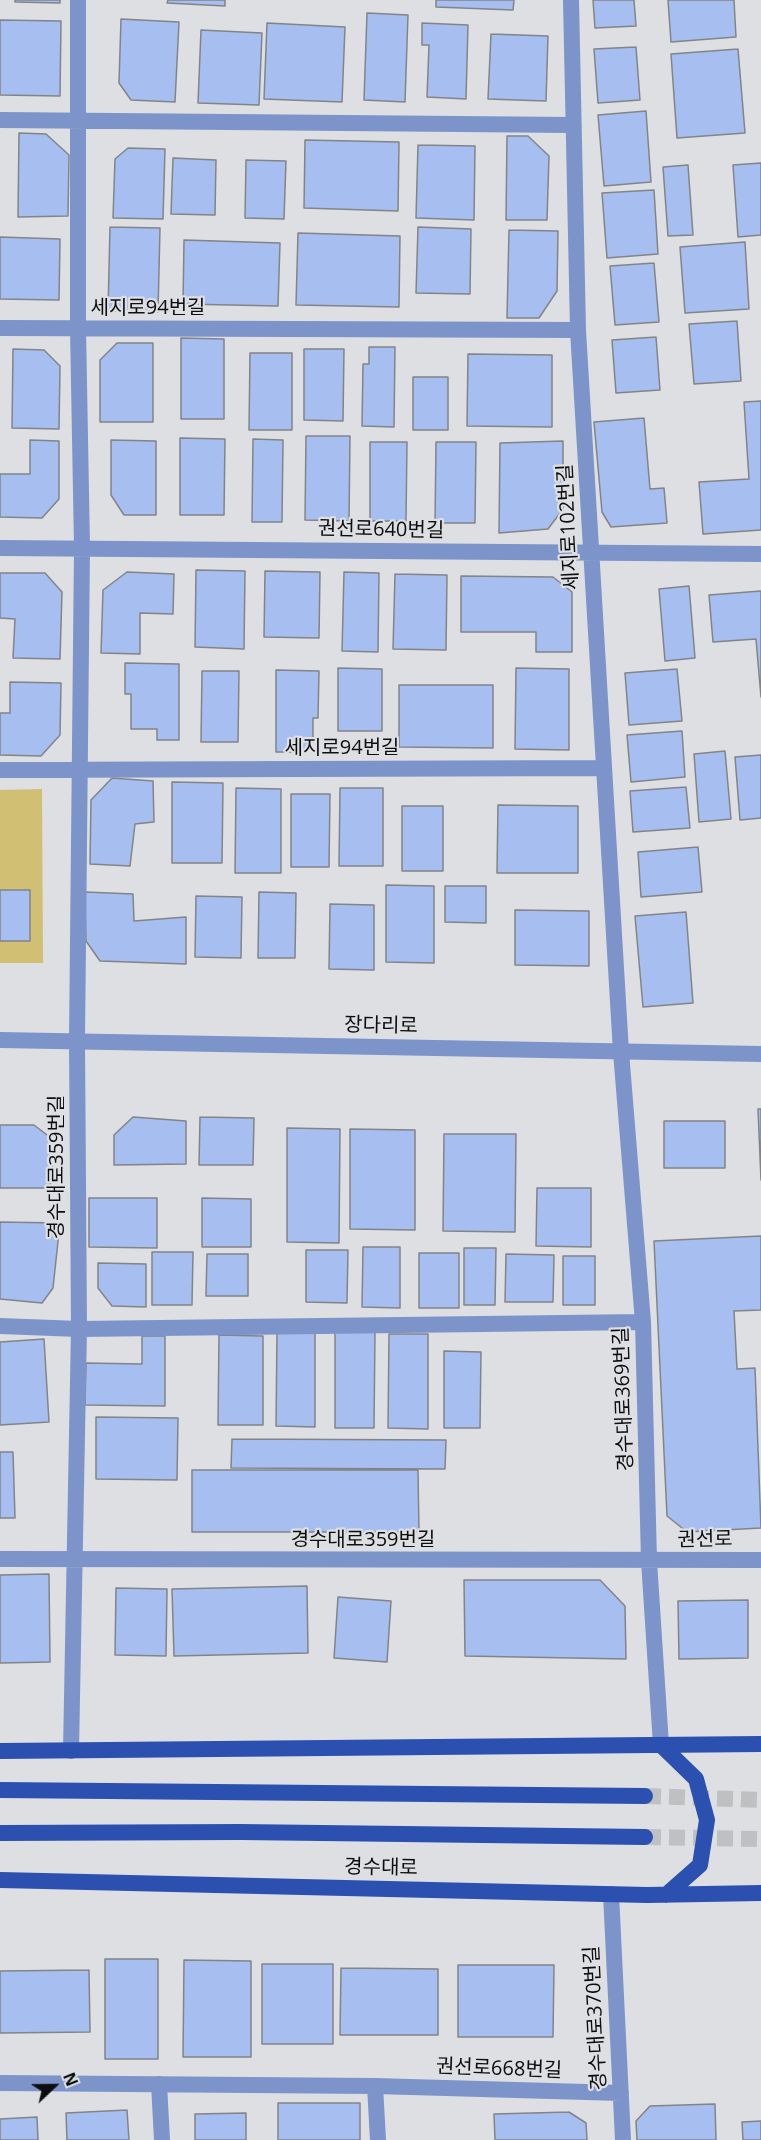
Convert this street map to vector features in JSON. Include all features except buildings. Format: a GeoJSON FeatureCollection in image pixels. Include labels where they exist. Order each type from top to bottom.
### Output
{"type":"FeatureCollection","features":[{"type":"Feature","properties":{"kind":"main road"},"geometry":{"type":"LineString","coordinates":[[0,1751],[761,1744]]}},
{"type":"Feature","properties":{"kind":"main road"},"geometry":{"type":"LineString","coordinates":[[661,1745],[696,1779],[707,1820],[700,1865],[666,1895]]}},
{"type":"Feature","properties":{"kind":"main road"},"geometry":{"type":"LineString","coordinates":[[0,1790],[645,1796]]}},
{"type":"Feature","properties":{"kind":"main road","name":"경수대로"},"geometry":{"type":"LineString","coordinates":[[0,1833],[240,1832],[645,1837]]}},
{"type":"Feature","properties":{"kind":"main road","name":"경수대로"},"geometry":{"type":"LineString","coordinates":[[0,1880],[666,1895],[761,1893]]}},
{"type":"Feature","properties":{"kind":"street","name":"세지로94번길"},"geometry":{"type":"LineString","coordinates":[[77,1040],[82,547],[78,328],[78,0]]}},
{"type":"Feature","properties":{"kind":"street","name":"세지로102번길"},"geometry":{"type":"LineString","coordinates":[[571,0],[578,330],[621,1052]]}},
{"type":"Feature","properties":{"kind":"street"},"geometry":{"type":"LineString","coordinates":[[0,120],[573,125]]}},
{"type":"Feature","properties":{"kind":"street"},"geometry":{"type":"LineString","coordinates":[[0,328],[78,328]]}},
{"type":"Feature","properties":{"kind":"street","name":"세지로94번길"},"geometry":{"type":"LineString","coordinates":[[78,328],[578,330]]}},
{"type":"Feature","properties":{"kind":"street","name":"권선로640번길"},"geometry":{"type":"LineString","coordinates":[[0,548],[761,554]]}},
{"type":"Feature","properties":{"kind":"street","name":"세지로94번길"},"geometry":{"type":"LineString","coordinates":[[79,770],[604,768]]}},
{"type":"Feature","properties":{"kind":"street"},"geometry":{"type":"LineString","coordinates":[[0,770],[79,770]]}},
{"type":"Feature","properties":{"kind":"street","name":"장다리로"},"geometry":{"type":"LineString","coordinates":[[0,1040],[761,1054]]}},
{"type":"Feature","properties":{"kind":"street","name":"경수대로359번길"},"geometry":{"type":"LineString","coordinates":[[70,1751],[76,1561],[79,1329],[77,1040]]}},
{"type":"Feature","properties":{"kind":"street","name":"경수대로369번길"},"geometry":{"type":"LineString","coordinates":[[621,1052],[643,1322],[649,1562],[661,1745]]}},
{"type":"Feature","properties":{"kind":"street"},"geometry":{"type":"LineString","coordinates":[[0,1326],[79,1329],[643,1322]]}},
{"type":"Feature","properties":{"kind":"street"},"geometry":{"type":"LineString","coordinates":[[0,1559],[76,1561]]}},
{"type":"Feature","properties":{"kind":"street","name":"권선로"},"geometry":{"type":"LineString","coordinates":[[649,1562],[761,1560]]}},
{"type":"Feature","properties":{"kind":"street","name":"경수대로359번길"},"geometry":{"type":"LineString","coordinates":[[76,1561],[649,1562]]}},
{"type":"Feature","properties":{"kind":"street","name":"경수대로370번길"},"geometry":{"type":"LineString","coordinates":[[611,1894],[623,2140]]}},
{"type":"Feature","properties":{"kind":"street","name":"권선로668번길"},"geometry":{"type":"LineString","coordinates":[[0,2083],[375,2086],[621,2093]]}},
{"type":"Feature","properties":{"kind":"street"},"geometry":{"type":"LineString","coordinates":[[159,2084],[162,2140]]}},
{"type":"Feature","properties":{"kind":"street"},"geometry":{"type":"LineString","coordinates":[[375,2086],[378,2140]]}},
{"type":"Feature","properties":{"kind":"shaded area"},"geometry":{"type":"Polygon","coordinates":[[[42,789],[43,963],[0,963],[0,790],[42,789]]]}},
{"type":"Feature","properties":{"kind":"tunnel"},"geometry":{"type":"LineString","coordinates":[[645,1796],[761,1800]]}},
{"type":"Feature","properties":{"kind":"tunnel"},"geometry":{"type":"LineString","coordinates":[[645,1837],[761,1839]]}}]}
